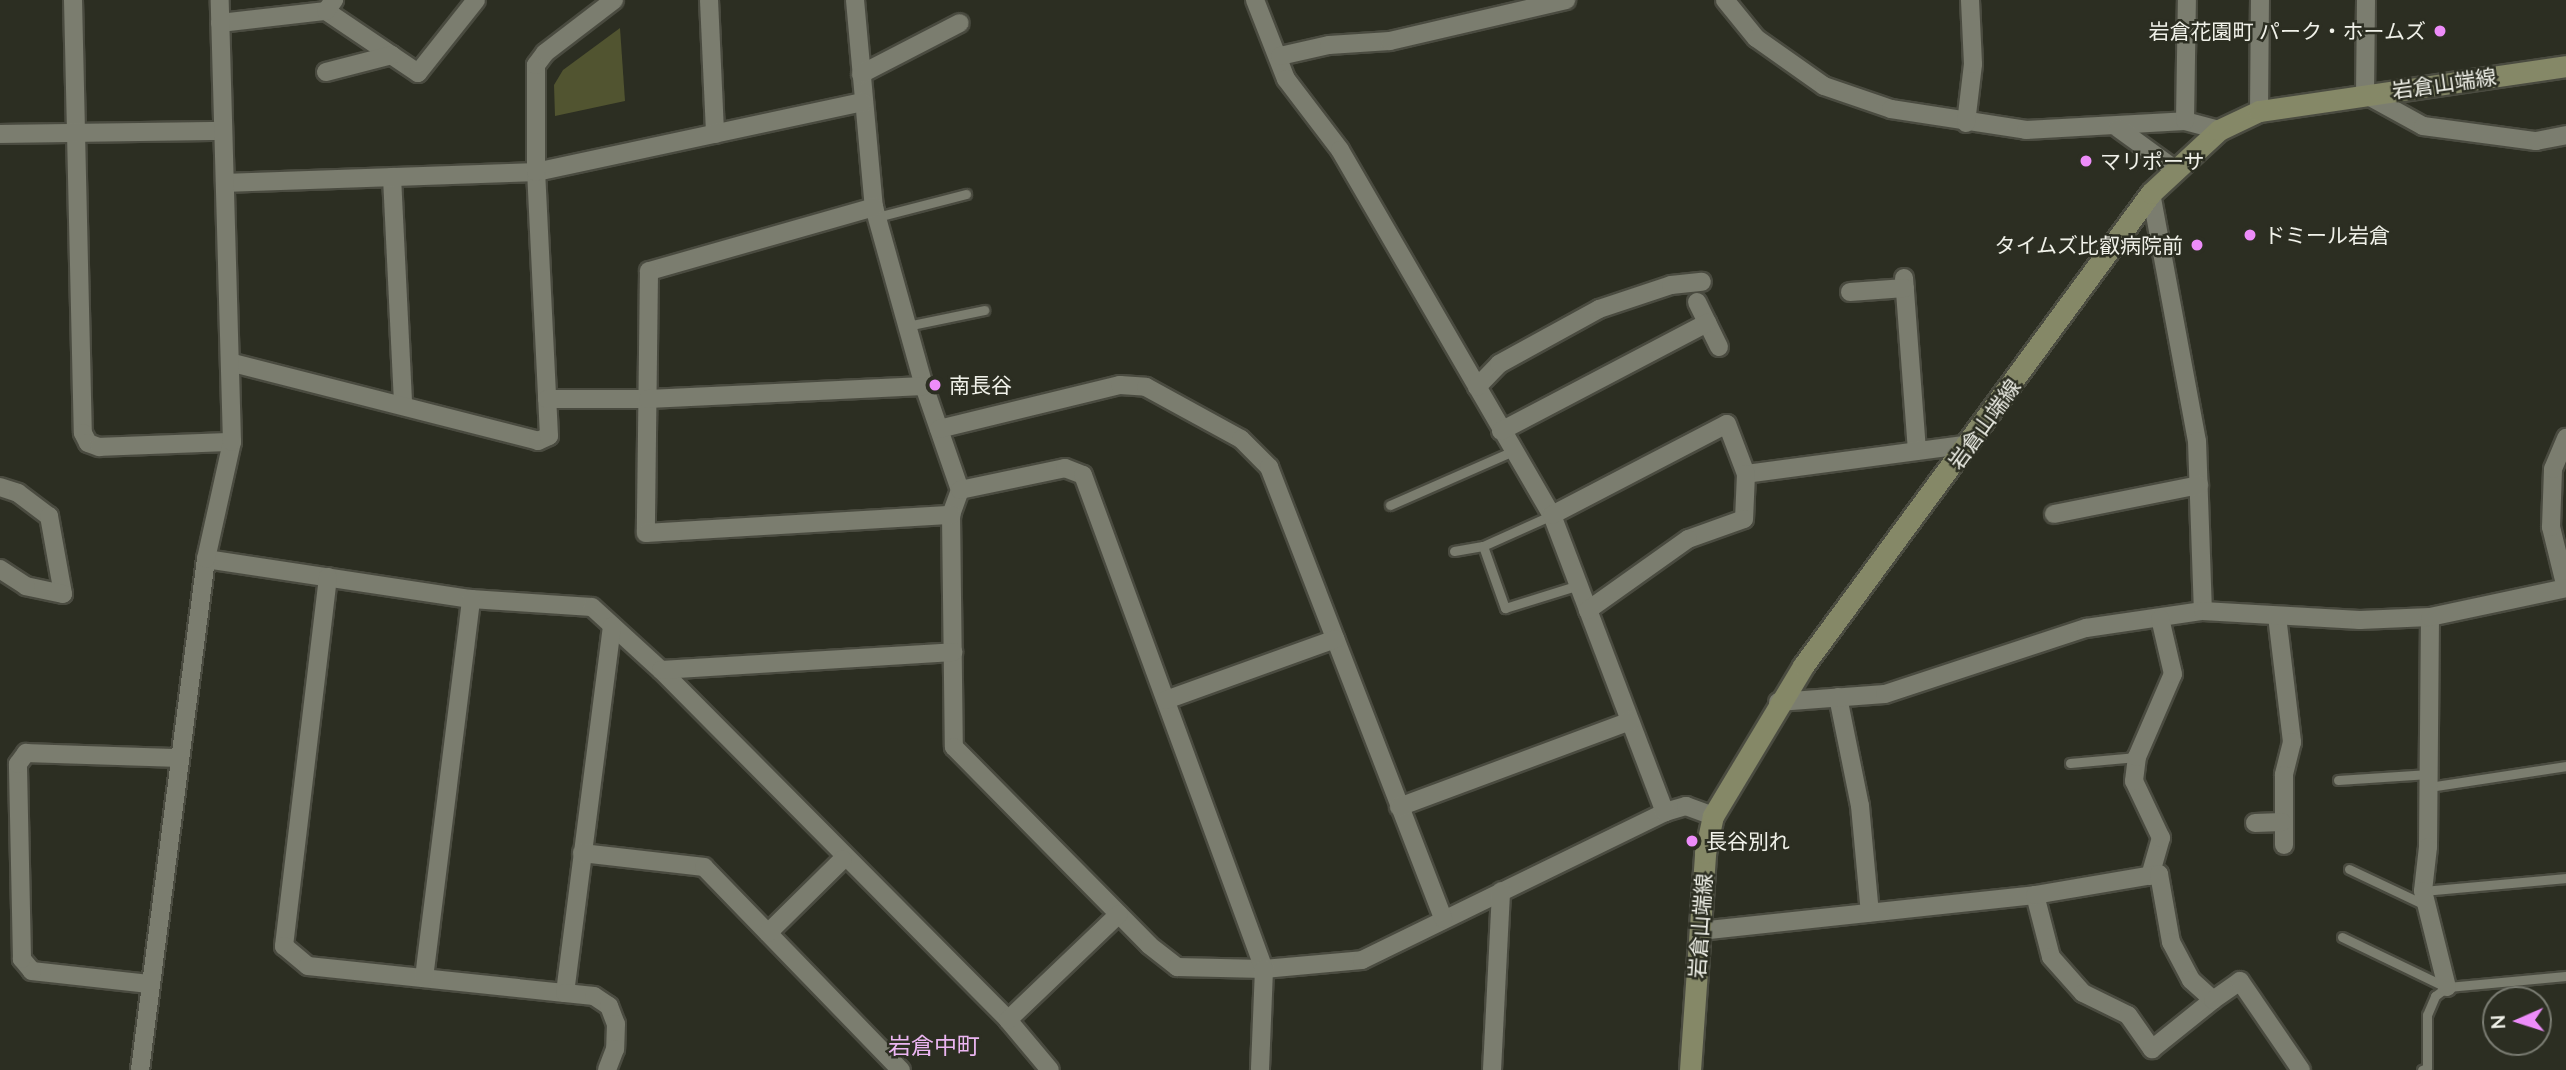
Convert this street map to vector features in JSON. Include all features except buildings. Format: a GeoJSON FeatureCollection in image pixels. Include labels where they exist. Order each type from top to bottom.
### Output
{"type":"FeatureCollection","features":[{"type":"Feature","properties":{"kind":"main road","name":"岩倉山端線"},"geometry":{"type":"LineString","coordinates":[[1690,1070],[1705,853],[1713,816],[1778,702],[1970,444],[2151,193],[2173,168],[2218,130],[2259,111],[2566,66]]}},
{"type":"Feature","properties":{"kind":"street"},"geometry":{"type":"LineString","coordinates":[[73,0],[79,134],[83,433],[88,443],[99,447],[232,442]]}},
{"type":"Feature","properties":{"kind":"street"},"geometry":{"type":"LineString","coordinates":[[140,1070],[206,559],[232,442],[233,363],[220,131],[220,0]]}},
{"type":"Feature","properties":{"kind":"street"},"geometry":{"type":"LineString","coordinates":[[220,23],[330,6],[418,73],[476,0]]}},
{"type":"Feature","properties":{"kind":"street"},"geometry":{"type":"LineString","coordinates":[[233,363],[403,403],[538,441],[549,436],[536,172],[536,65],[545,53],[614,0]]}},
{"type":"Feature","properties":{"kind":"street"},"geometry":{"type":"LineString","coordinates":[[709,0],[715,134]]}},
{"type":"Feature","properties":{"kind":"street"},"geometry":{"type":"LineString","coordinates":[[855,0],[875,212],[924,386],[960,490],[951,515],[954,747],[1119,914],[1177,967],[1264,969],[1362,960],[1665,812],[1686,806],[1713,816]]}},
{"type":"Feature","properties":{"kind":"street"},"geometry":{"type":"LineString","coordinates":[[1255,0],[1280,55],[1286,79],[1340,150],[1552,515],[1665,812]]}},
{"type":"Feature","properties":{"kind":"street"},"geometry":{"type":"LineString","coordinates":[[1280,55],[1329,45],[1390,41],[1566,0]]}},
{"type":"Feature","properties":{"kind":"street"},"geometry":{"type":"LineString","coordinates":[[1725,0],[1756,38],[1824,86],[1891,109],[1966,123],[2026,130],[2118,128],[2185,121],[2218,130]]}},
{"type":"Feature","properties":{"kind":"street"},"geometry":{"type":"LineString","coordinates":[[1966,123],[1973,64],[1970,0]]}},
{"type":"Feature","properties":{"kind":"street"},"geometry":{"type":"LineString","coordinates":[[2185,121],[2187,0]]}},
{"type":"Feature","properties":{"kind":"street"},"geometry":{"type":"LineString","coordinates":[[2259,111],[2260,0]]}},
{"type":"Feature","properties":{"kind":"street"},"geometry":{"type":"LineString","coordinates":[[2366,0],[2365,94],[2423,126],[2536,141],[2566,135]]}},
{"type":"Feature","properties":{"kind":"street"},"geometry":{"type":"LineString","coordinates":[[861,74],[960,23]]}},
{"type":"Feature","properties":{"kind":"street"},"geometry":{"type":"LineString","coordinates":[[326,72],[392,55]]}},
{"type":"Feature","properties":{"kind":"street"},"geometry":{"type":"LineString","coordinates":[[225,183],[536,172],[863,102]]}},
{"type":"Feature","properties":{"kind":"street"},"geometry":{"type":"LineString","coordinates":[[2118,128],[2173,168]]}},
{"type":"Feature","properties":{"kind":"street"},"geometry":{"type":"LineString","coordinates":[[0,134],[220,131]]}},
{"type":"Feature","properties":{"kind":"street"},"geometry":{"type":"LineString","coordinates":[[392,177],[403,403]]}},
{"type":"Feature","properties":{"kind":"street"},"geometry":{"type":"LineString","coordinates":[[2151,193],[2197,441],[2203,611]]}},
{"type":"Feature","properties":{"kind":"street"},"geometry":{"type":"LineString","coordinates":[[875,212],[649,271],[646,533],[951,515]]}},
{"type":"Feature","properties":{"kind":"street"},"geometry":{"type":"LineString","coordinates":[[1477,387],[1499,365],[1599,309],[1671,285],[1702,282]]}},
{"type":"Feature","properties":{"kind":"street"},"geometry":{"type":"LineString","coordinates":[[1850,292],[1904,283],[1917,451]]}},
{"type":"Feature","properties":{"kind":"street"},"geometry":{"type":"LineString","coordinates":[[1697,302],[1719,347]]}},
{"type":"Feature","properties":{"kind":"street"},"geometry":{"type":"LineString","coordinates":[[1501,430],[1707,324]]}},
{"type":"Feature","properties":{"kind":"street"},"geometry":{"type":"LineString","coordinates":[[939,429],[1119,385],[1146,387],[1241,439],[1269,467],[1443,919]]}},
{"type":"Feature","properties":{"kind":"street"},"geometry":{"type":"LineString","coordinates":[[547,399],[648,399],[924,386]]}},
{"type":"Feature","properties":{"kind":"street"},"geometry":{"type":"LineString","coordinates":[[1552,515],[1727,424],[1746,474],[1744,519],[1688,539],[1588,610]]}},
{"type":"Feature","properties":{"kind":"street"},"geometry":{"type":"LineString","coordinates":[[1778,702],[1885,694],[2086,628],[2203,611],[2360,620],[2430,617],[2566,588],[2552,527],[2553,469],[2566,438]]}},
{"type":"Feature","properties":{"kind":"street"},"geometry":{"type":"LineString","coordinates":[[1746,474],[1970,444]]}},
{"type":"Feature","properties":{"kind":"street"},"geometry":{"type":"LineString","coordinates":[[960,490],[1065,468],[1083,475],[1264,969],[1260,1070]]}},
{"type":"Feature","properties":{"kind":"street"},"geometry":{"type":"LineString","coordinates":[[2054,513],[2199,485]]}},
{"type":"Feature","properties":{"kind":"street"},"geometry":{"type":"LineString","coordinates":[[0,487],[18,493],[49,516],[63,594],[26,586],[0,569]]}},
{"type":"Feature","properties":{"kind":"street"},"geometry":{"type":"LineString","coordinates":[[206,559],[471,599],[592,607],[661,670],[843,859],[1008,1020],[1050,1070]]}},
{"type":"Feature","properties":{"kind":"street"},"geometry":{"type":"LineString","coordinates":[[328,578],[284,946],[308,966],[594,996],[609,1006],[616,1024],[615,1049],[607,1070]]}},
{"type":"Feature","properties":{"kind":"street"},"geometry":{"type":"LineString","coordinates":[[424,978],[471,599]]}},
{"type":"Feature","properties":{"kind":"street"},"geometry":{"type":"LineString","coordinates":[[2277,616],[2292,742],[2284,775],[2284,845]]}},
{"type":"Feature","properties":{"kind":"street"},"geometry":{"type":"LineString","coordinates":[[2430,617],[2425,898],[2447,987]]}},
{"type":"Feature","properties":{"kind":"street"},"geometry":{"type":"LineString","coordinates":[[2150,876],[2161,838],[2134,781],[2137,757],[2173,674],[2160,618]]}},
{"type":"Feature","properties":{"kind":"street"},"geometry":{"type":"LineString","coordinates":[[565,993],[612,626]]}},
{"type":"Feature","properties":{"kind":"street"},"geometry":{"type":"LineString","coordinates":[[1166,700],[1335,639]]}},
{"type":"Feature","properties":{"kind":"street"},"geometry":{"type":"LineString","coordinates":[[661,670],[953,652]]}},
{"type":"Feature","properties":{"kind":"street"},"geometry":{"type":"LineString","coordinates":[[1838,697],[1860,806],[1870,913]]}},
{"type":"Feature","properties":{"kind":"street"},"geometry":{"type":"LineString","coordinates":[[1399,807],[1630,721]]}},
{"type":"Feature","properties":{"kind":"street"},"geometry":{"type":"LineString","coordinates":[[149,984],[32,971],[22,959],[18,764],[26,753],[179,758]]}},
{"type":"Feature","properties":{"kind":"street"},"geometry":{"type":"LineString","coordinates":[[2255,823],[2283,822]]}},
{"type":"Feature","properties":{"kind":"street"},"geometry":{"type":"LineString","coordinates":[[582,853],[704,867],[901,1070]]}},
{"type":"Feature","properties":{"kind":"street"},"geometry":{"type":"LineString","coordinates":[[768,933],[843,859]]}},
{"type":"Feature","properties":{"kind":"street"},"geometry":{"type":"LineString","coordinates":[[1699,932],[2035,895],[2159,874],[2171,942],[2192,980],[2213,1000]]}},
{"type":"Feature","properties":{"kind":"street"},"geometry":{"type":"LineString","coordinates":[[1492,1070],[1501,891]]}},
{"type":"Feature","properties":{"kind":"street"},"geometry":{"type":"LineString","coordinates":[[2035,895],[2051,957],[2083,993],[2128,1014],[2152,1049],[2241,981],[2301,1070]]}},
{"type":"Feature","properties":{"kind":"street"},"geometry":{"type":"LineString","coordinates":[[1008,1020],[1119,914]]}},
{"type":"Feature","properties":{"kind":"lane"},"geometry":{"type":"LineString","coordinates":[[875,212],[966,194]]}},
{"type":"Feature","properties":{"kind":"lane"},"geometry":{"type":"LineString","coordinates":[[907,326],[984,310]]}},
{"type":"Feature","properties":{"kind":"lane"},"geometry":{"type":"LineString","coordinates":[[1390,505],[1513,451]]}},
{"type":"Feature","properties":{"kind":"lane"},"geometry":{"type":"LineString","coordinates":[[1454,551],[1483,546],[1552,515]]}},
{"type":"Feature","properties":{"kind":"lane"},"geometry":{"type":"LineString","coordinates":[[1483,546],[1505,608],[1578,585]]}},
{"type":"Feature","properties":{"kind":"lane"},"geometry":{"type":"LineString","coordinates":[[2070,763],[2137,757]]}},
{"type":"Feature","properties":{"kind":"lane"},"geometry":{"type":"LineString","coordinates":[[2338,780],[2429,781],[2566,766]]}},
{"type":"Feature","properties":{"kind":"lane"},"geometry":{"type":"LineString","coordinates":[[2349,869],[2425,898],[2566,878]]}},
{"type":"Feature","properties":{"kind":"lane"},"geometry":{"type":"LineString","coordinates":[[2342,937],[2447,987],[2566,976]]}},
{"type":"Feature","properties":{"kind":"lane"},"geometry":{"type":"LineString","coordinates":[[2422,1070],[2427,1068],[2427,1015],[2435,996],[2447,987]]}},
{"type":"Feature","properties":{"kind":"green space"},"geometry":{"type":"Polygon","coordinates":[[[620,28],[625,101],[555,116],[554,85],[563,70],[620,28]]]}},
{"type":"Feature","properties":{"kind":"place","name":"岩倉花園町 パーク・ホームズ"},"geometry":{"type":"Point","coordinates":[2440,31]}},
{"type":"Feature","properties":{"kind":"place","name":"マリポーサ"},"geometry":{"type":"Point","coordinates":[2086,161]}},
{"type":"Feature","properties":{"kind":"place","name":"ドミール岩倉"},"geometry":{"type":"Point","coordinates":[2250,235]}},
{"type":"Feature","properties":{"kind":"place","name":"タイムズ比叡病院前"},"geometry":{"type":"Point","coordinates":[2197,245]}},
{"type":"Feature","properties":{"kind":"place","name":"南長谷"},"geometry":{"type":"Point","coordinates":[935,385]}},
{"type":"Feature","properties":{"kind":"place","name":"長谷別れ"},"geometry":{"type":"Point","coordinates":[1692,841]}},
{"type":"Feature","properties":{"kind":"district","name":"岩倉中町"},"geometry":{"type":"Point","coordinates":[934,1046]}}]}
